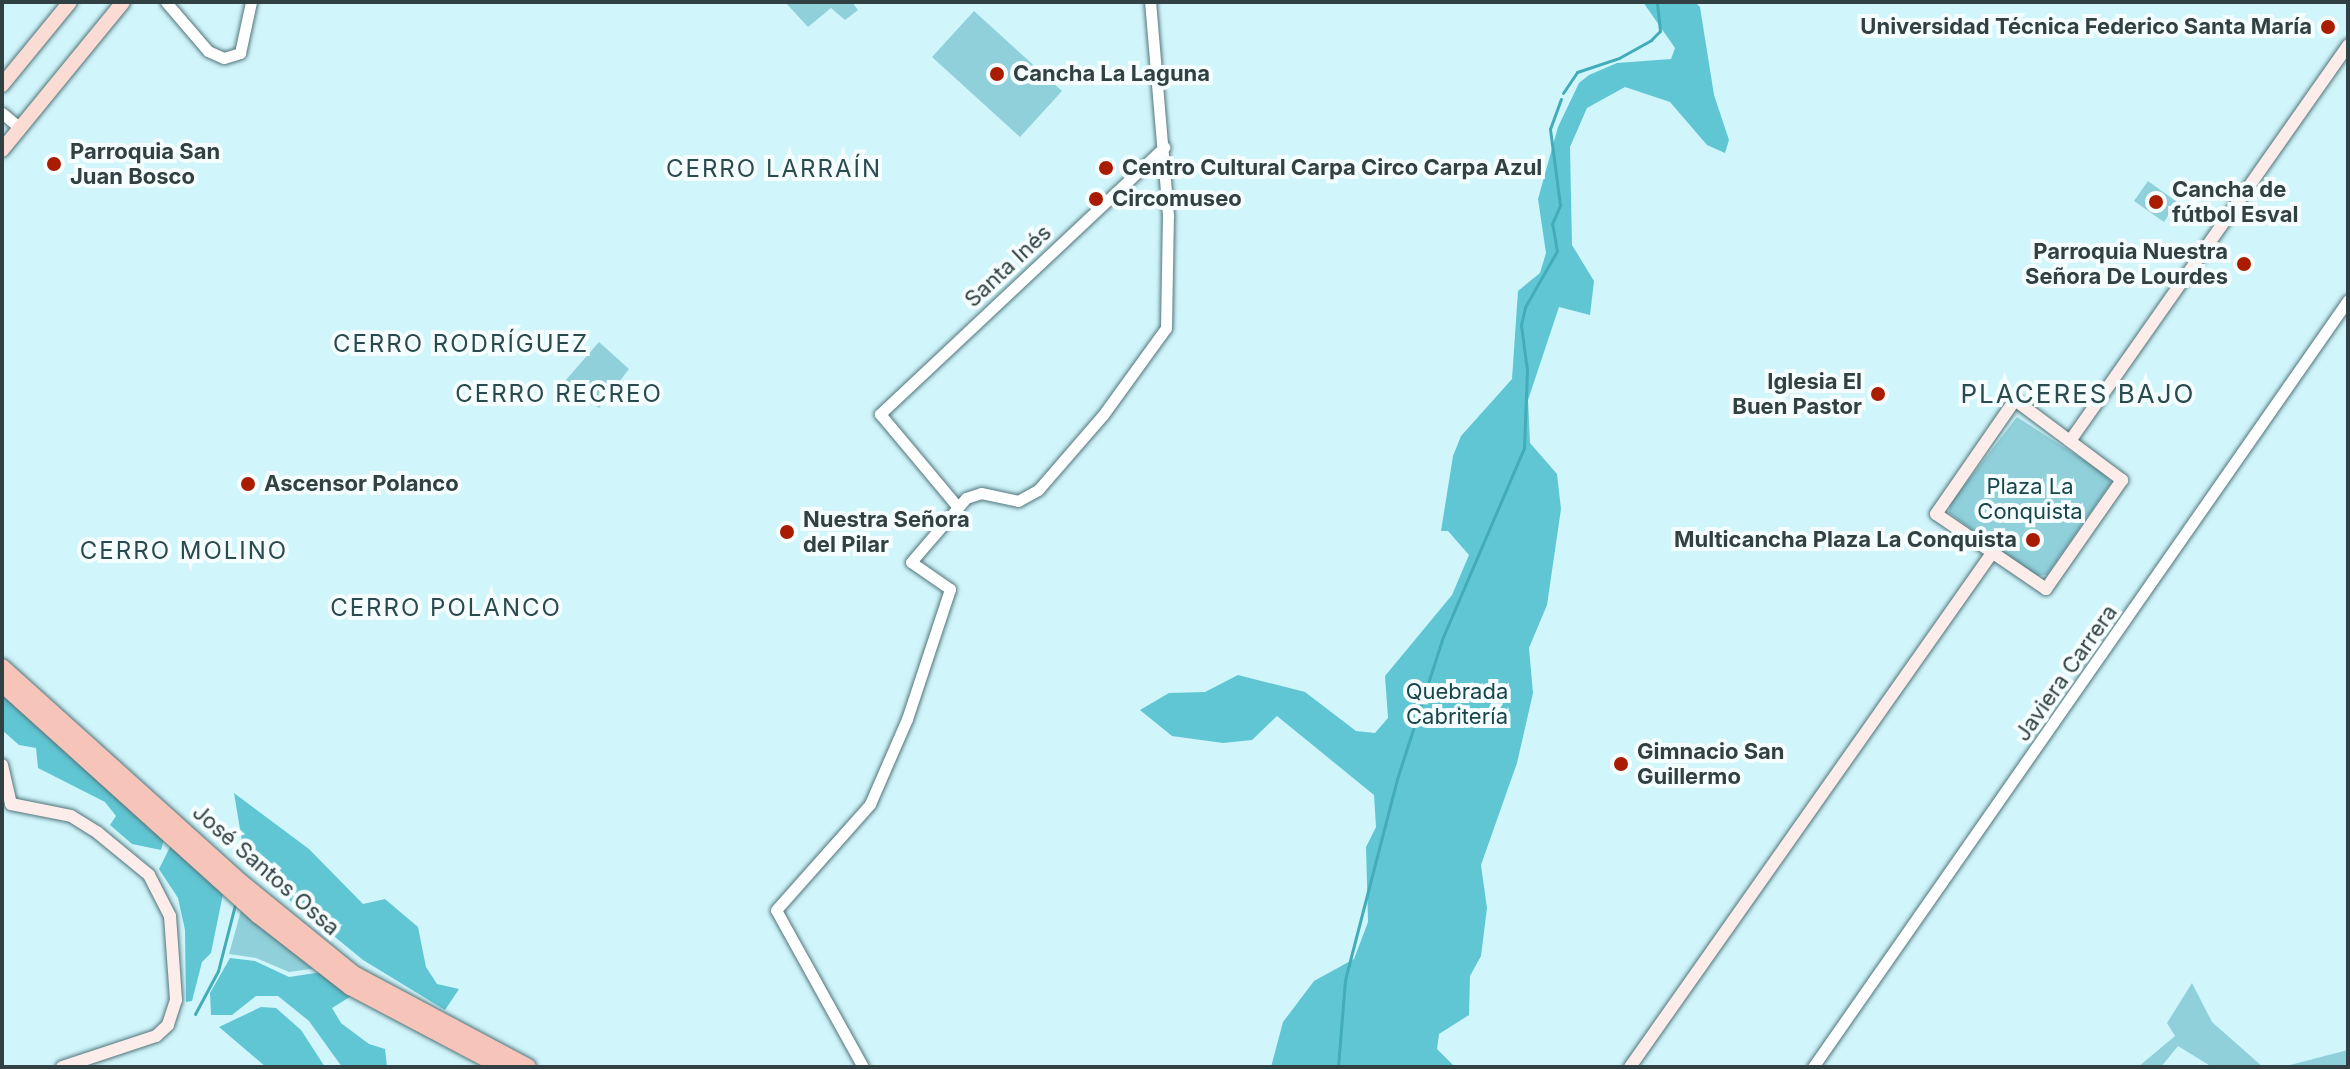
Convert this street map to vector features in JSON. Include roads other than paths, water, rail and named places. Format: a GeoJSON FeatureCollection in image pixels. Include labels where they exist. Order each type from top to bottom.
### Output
{"type":"FeatureCollection","features":[{"type":"Feature","properties":{"kind":"highway","name":"José Santos Ossa"},"geometry":{"type":"LineString","coordinates":[[2,667],[254,894],[354,974],[528,1067]]}},
{"type":"Feature","properties":{"kind":"highway","name":"José Santos Ossa"},"geometry":{"type":"LineString","coordinates":[[2,684],[258,915],[350,987],[502,1067]]}},
{"type":"Feature","properties":{"kind":"main road"},"geometry":{"type":"LineString","coordinates":[[2,85],[70,2]]}},
{"type":"Feature","properties":{"kind":"main road"},"geometry":{"type":"LineString","coordinates":[[2,150],[123,2]]}},
{"type":"Feature","properties":{"kind":"main road"},"geometry":{"type":"LineString","coordinates":[[2070,441],[2348,45]]}},
{"type":"Feature","properties":{"kind":"main road"},"geometry":{"type":"LineString","coordinates":[[2015,400],[2070,441],[2122,480],[2046,589],[1936,514],[2015,400]]}},
{"type":"Feature","properties":{"kind":"main road"},"geometry":{"type":"LineString","coordinates":[[1630,1067],[1992,553]]}},
{"type":"Feature","properties":{"kind":"main road"},"geometry":{"type":"LineString","coordinates":[[2,765],[11,804],[71,816],[98,833],[149,875],[170,916],[176,1000],[168,1025],[143,1042],[62,1067]]}},
{"type":"Feature","properties":{"kind":"street"},"geometry":{"type":"LineString","coordinates":[[166,2],[216,56],[240,53],[251,2]]}},
{"type":"Feature","properties":{"kind":"street"},"geometry":{"type":"LineString","coordinates":[[863,1067],[776,910],[870,804],[907,719],[950,589],[911,562],[957,506],[974,494],[1025,499],[1093,427],[1166,328],[1164,147],[1150,2]]}},
{"type":"Feature","properties":{"kind":"street"},"geometry":{"type":"LineString","coordinates":[[2,113],[17,131]]}},
{"type":"Feature","properties":{"kind":"street"},"geometry":{"type":"LineString","coordinates":[[2,122],[17,131]]}},
{"type":"Feature","properties":{"kind":"street","name":"Santa Inés"},"geometry":{"type":"LineString","coordinates":[[957,506],[880,414],[1164,147]]}},
{"type":"Feature","properties":{"kind":"street","name":"Javiera Carrera"},"geometry":{"type":"LineString","coordinates":[[1813,1067],[2348,300]]}},
{"type":"Feature","properties":{"kind":"waterway"},"geometry":{"type":"LineString","coordinates":[[1563,93],[1577,72],[1619,58],[1651,40],[1660,31],[1657,2]]}},
{"type":"Feature","properties":{"kind":"waterway","name":"Quebrada Cabritería"},"geometry":{"type":"LineString","coordinates":[[1338,1067],[1345,980],[1397,779],[1443,637],[1524,448],[1527,370],[1521,325],[1525,307],[1557,251],[1552,224],[1560,205],[1550,129],[1561,99]]}},
{"type":"Feature","properties":{"kind":"waterway"},"geometry":{"type":"LineString","coordinates":[[195,1014],[218,971],[235,905]]}},
{"type":"Feature","properties":{"kind":"place","name":"Universidad Técnica Federico Santa María"},"geometry":{"type":"Point","coordinates":[2328,27]}},
{"type":"Feature","properties":{"kind":"place","name":"Cancha La Laguna"},"geometry":{"type":"Point","coordinates":[997,74]}},
{"type":"Feature","properties":{"kind":"place","name":"Parroquia San Juan Bosco"},"geometry":{"type":"Point","coordinates":[54,164]}},
{"type":"Feature","properties":{"kind":"place","name":"Centro Cultural Carpa Circo Carpa Azul"},"geometry":{"type":"Point","coordinates":[1106,168]}},
{"type":"Feature","properties":{"kind":"place","name":"Circomuseo"},"geometry":{"type":"Point","coordinates":[1096,199]}},
{"type":"Feature","properties":{"kind":"place","name":"Cancha de fútbol Esval"},"geometry":{"type":"Point","coordinates":[2156,202]}},
{"type":"Feature","properties":{"kind":"place","name":"Parroquia Nuestra Señora De Lourdes"},"geometry":{"type":"Point","coordinates":[2244,264]}},
{"type":"Feature","properties":{"kind":"place","name":"Iglesia El Buen Pastor"},"geometry":{"type":"Point","coordinates":[1878,394]}},
{"type":"Feature","properties":{"kind":"place","name":"Ascensor Polanco"},"geometry":{"type":"Point","coordinates":[248,484]}},
{"type":"Feature","properties":{"kind":"place","name":"Nuestra Señora del Pilar"},"geometry":{"type":"Point","coordinates":[787,532]}},
{"type":"Feature","properties":{"kind":"place","name":"Multicancha Plaza La Conquista"},"geometry":{"type":"Point","coordinates":[2033,540]}},
{"type":"Feature","properties":{"kind":"place","name":"Gimnacio San Guillermo"},"geometry":{"type":"Point","coordinates":[1621,764]}},
{"type":"Feature","properties":{"kind":"district","name":"CERRO LARRAÍN"},"geometry":{"type":"Point","coordinates":[774,169]}},
{"type":"Feature","properties":{"kind":"district","name":"CERRO RODRÍGUEZ"},"geometry":{"type":"Point","coordinates":[461,344]}},
{"type":"Feature","properties":{"kind":"district","name":"CERRO RECREO"},"geometry":{"type":"Point","coordinates":[559,394]}},
{"type":"Feature","properties":{"kind":"district","name":"PLACERES BAJO"},"geometry":{"type":"Point","coordinates":[2078,394]}},
{"type":"Feature","properties":{"kind":"district","name":"CERRO MOLINO"},"geometry":{"type":"Point","coordinates":[184,551]}},
{"type":"Feature","properties":{"kind":"district","name":"CERRO POLANCO"},"geometry":{"type":"Point","coordinates":[446,608]}},
{"type":"Feature","properties":{"kind":"park label","name":"Plaza La Conquista"},"geometry":{"type":"Point","coordinates":[2030,498]}}]}
